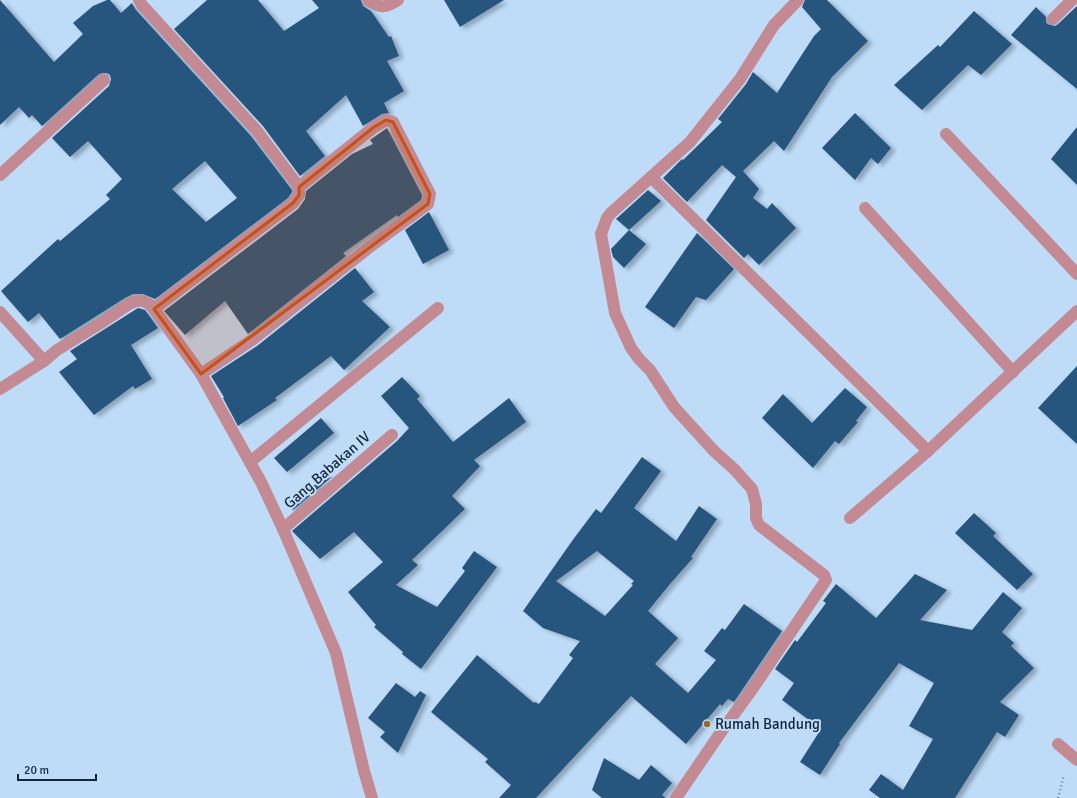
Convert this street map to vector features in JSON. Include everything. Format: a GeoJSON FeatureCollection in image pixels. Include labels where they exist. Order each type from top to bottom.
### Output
{"type":"FeatureCollection","features":[{"type":"Feature","properties":{"kind":"street"},"geometry":{"type":"LineString","coordinates":[[140,0],[142,5],[257,131],[299,187],[299,195],[293,203],[154,309]]}},
{"type":"Feature","properties":{"kind":"street"},"geometry":{"type":"LineString","coordinates":[[368,0],[376,6],[382,7],[390,6],[398,0]]}},
{"type":"Feature","properties":{"kind":"street"},"geometry":{"type":"LineString","coordinates":[[676,798],[721,732],[751,692],[826,580],[824,575],[759,525],[756,518],[756,504],[752,489],[674,408],[650,370],[631,348],[615,313],[601,234],[607,218],[611,213],[690,142],[740,79],[774,25],[798,0]]}},
{"type":"Feature","properties":{"kind":"street"},"geometry":{"type":"LineString","coordinates":[[1053,19],[1072,0]]}},
{"type":"Feature","properties":{"kind":"street"},"geometry":{"type":"LineString","coordinates":[[0,175],[104,80]]}},
{"type":"Feature","properties":{"kind":"street"},"geometry":{"type":"LineString","coordinates":[[201,374],[252,340],[371,246],[424,208],[428,204],[430,194],[393,122],[386,120],[374,127],[299,187]]}},
{"type":"Feature","properties":{"kind":"street"},"geometry":{"type":"LineString","coordinates":[[946,134],[1077,274]]}},
{"type":"Feature","properties":{"kind":"street"},"geometry":{"type":"LineString","coordinates":[[651,177],[928,451]]}},
{"type":"Feature","properties":{"kind":"street"},"geometry":{"type":"LineString","coordinates":[[865,208],[1013,372]]}},
{"type":"Feature","properties":{"kind":"street"},"geometry":{"type":"LineString","coordinates":[[0,390],[44,361],[57,350],[136,301],[143,301],[154,309],[201,374],[264,488],[283,528],[336,653],[364,771],[372,798]]}},
{"type":"Feature","properties":{"kind":"street"},"geometry":{"type":"LineString","coordinates":[[250,462],[438,308]]}},
{"type":"Feature","properties":{"kind":"street"},"geometry":{"type":"LineString","coordinates":[[850,518],[928,451],[1077,311]]}},
{"type":"Feature","properties":{"kind":"street"},"geometry":{"type":"LineString","coordinates":[[0,312],[44,361]]}},
{"type":"Feature","properties":{"kind":"street","name":"Gang Babakan IV"},"geometry":{"type":"LineString","coordinates":[[283,528],[392,435]]}},
{"type":"Feature","properties":{"kind":"street"},"geometry":{"type":"LineString","coordinates":[[1058,744],[1077,760]]}},
{"type":"Feature","properties":{"kind":"highlighted area"},"geometry":{"type":"Polygon","coordinates":[[[386,120],[393,122],[430,194],[428,204],[201,374],[154,309],[293,203],[299,195],[299,187],[374,127],[386,120]]]}},
{"type":"Feature","properties":{"kind":"building"},"geometry":{"type":"Polygon","coordinates":[[[0,0],[54,62],[83,34],[73,23],[93,6],[110,0],[121,13],[132,3],[136,10],[251,136],[292,192],[288,198],[155,299],[143,294],[133,294],[60,339],[39,313],[28,322],[1,291],[58,239],[60,241],[110,199],[106,195],[122,179],[88,141],[70,157],[52,138],[109,86],[111,79],[110,75],[107,73],[99,74],[42,126],[32,115],[29,118],[19,107],[0,125],[0,0]],[[205,161],[172,189],[206,222],[237,198],[205,161]]]}},
{"type":"Feature","properties":{"kind":"building"},"geometry":{"type":"Polygon","coordinates":[[[207,0],[258,0],[284,31],[319,8],[312,0],[361,0],[363,6],[371,11],[389,37],[391,36],[399,56],[387,61],[404,91],[384,103],[389,113],[382,114],[363,126],[346,95],[306,131],[325,156],[300,176],[263,126],[174,29],[207,0]]]}},
{"type":"Feature","properties":{"kind":"building"},"geometry":{"type":"Polygon","coordinates":[[[444,0],[504,0],[460,27],[444,0]]]}},
{"type":"Feature","properties":{"kind":"building"},"geometry":{"type":"Polygon","coordinates":[[[805,0],[827,0],[868,41],[832,77],[784,151],[774,141],[743,171],[759,189],[753,198],[767,209],[772,203],[796,228],[759,265],[748,254],[744,258],[706,220],[736,177],[722,165],[687,202],[663,178],[722,122],[718,119],[746,84],[753,72],[777,93],[814,36],[821,29],[802,7],[805,0]]]}},
{"type":"Feature","properties":{"kind":"building"},"geometry":{"type":"Polygon","coordinates":[[[1077,6],[1077,89],[1011,35],[1036,7],[1046,17],[1047,24],[1055,26],[1077,6]]]}},
{"type":"Feature","properties":{"kind":"building"},"geometry":{"type":"Polygon","coordinates":[[[974,11],[1012,44],[981,75],[968,65],[922,110],[894,85],[938,45],[940,47],[974,11]]]}},
{"type":"Feature","properties":{"kind":"building"},"geometry":{"type":"Polygon","coordinates":[[[855,113],[891,148],[878,164],[871,158],[855,180],[822,148],[855,113]]]}},
{"type":"Feature","properties":{"kind":"building"},"geometry":{"type":"Polygon","coordinates":[[[1077,127],[1077,185],[1051,159],[1077,127]]]}},
{"type":"Feature","properties":{"kind":"building"},"geometry":{"type":"Polygon","coordinates":[[[387,128],[422,195],[421,200],[343,253],[346,256],[248,334],[225,301],[185,335],[164,311],[298,209],[305,199],[306,191],[352,154],[373,144],[370,140],[387,128]]]}},
{"type":"Feature","properties":{"kind":"building"},"geometry":{"type":"Polygon","coordinates":[[[648,190],[661,201],[629,230],[616,219],[648,190]]]}},
{"type":"Feature","properties":{"kind":"building"},"geometry":{"type":"Polygon","coordinates":[[[429,212],[449,250],[423,264],[405,230],[429,212]]]}},
{"type":"Feature","properties":{"kind":"building"},"geometry":{"type":"Polygon","coordinates":[[[629,230],[646,244],[624,268],[613,257],[611,249],[629,230]]]}},
{"type":"Feature","properties":{"kind":"building"},"geometry":{"type":"Polygon","coordinates":[[[697,233],[734,269],[706,300],[696,297],[674,328],[645,307],[697,233]]]}},
{"type":"Feature","properties":{"kind":"building"},"geometry":{"type":"Polygon","coordinates":[[[355,268],[374,292],[362,301],[390,327],[344,370],[331,356],[275,398],[277,400],[238,426],[223,398],[224,397],[211,376],[257,346],[355,268]]]}},
{"type":"Feature","properties":{"kind":"building"},"geometry":{"type":"Polygon","coordinates":[[[138,308],[145,310],[158,328],[131,345],[152,379],[135,389],[133,386],[94,415],[59,372],[77,359],[70,351],[138,308]]]}},
{"type":"Feature","properties":{"kind":"building"},"geometry":{"type":"Polygon","coordinates":[[[1077,366],[1077,444],[1038,408],[1077,366]]]}},
{"type":"Feature","properties":{"kind":"building"},"geometry":{"type":"Polygon","coordinates":[[[402,377],[420,396],[417,399],[453,442],[509,398],[526,422],[474,460],[480,466],[452,496],[465,509],[412,560],[418,565],[396,585],[437,607],[465,571],[462,568],[474,551],[497,567],[421,669],[402,654],[403,652],[374,627],[376,625],[348,592],[383,562],[354,532],[320,559],[292,531],[397,441],[409,428],[381,396],[402,377]]]}},
{"type":"Feature","properties":{"kind":"building"},"geometry":{"type":"Polygon","coordinates":[[[845,388],[867,407],[856,421],[858,422],[839,444],[835,441],[813,468],[762,418],[783,394],[812,423],[845,388]]]}},
{"type":"Feature","properties":{"kind":"building"},"geometry":{"type":"Polygon","coordinates":[[[321,418],[334,433],[287,472],[274,458],[321,418]]]}},
{"type":"Feature","properties":{"kind":"building"},"geometry":{"type":"Polygon","coordinates":[[[642,457],[661,471],[634,508],[676,541],[699,506],[717,519],[691,557],[693,558],[648,611],[678,638],[655,664],[688,693],[716,660],[704,651],[722,628],[725,630],[744,604],[782,631],[734,702],[728,699],[722,706],[720,704],[686,744],[631,696],[536,798],[499,798],[511,785],[485,762],[488,759],[431,712],[477,655],[534,703],[539,704],[573,658],[569,655],[580,641],[543,628],[523,611],[596,509],[601,513],[642,457]],[[597,551],[556,581],[605,616],[633,585],[631,584],[634,581],[597,551]]]}},
{"type":"Feature","properties":{"kind":"building"},"geometry":{"type":"Polygon","coordinates":[[[333,476],[293,510],[284,500],[333,476]]]}},
{"type":"Feature","properties":{"kind":"building"},"geometry":{"type":"Polygon","coordinates":[[[974,513],[996,533],[993,536],[1033,574],[1017,590],[955,533],[974,513]]]}},
{"type":"Feature","properties":{"kind":"building"},"geometry":{"type":"Polygon","coordinates":[[[915,574],[947,590],[920,620],[972,630],[1003,592],[1022,608],[1002,632],[1014,643],[1011,646],[1034,668],[1000,702],[1019,715],[1005,737],[997,732],[955,798],[880,798],[869,790],[881,774],[903,790],[933,739],[909,726],[934,683],[899,663],[839,743],[840,744],[820,775],[800,762],[821,729],[782,700],[794,683],[775,669],[795,640],[797,642],[826,603],[823,601],[836,584],[876,618],[915,574]]]}},
{"type":"Feature","properties":{"kind":"building"},"geometry":{"type":"Polygon","coordinates":[[[396,683],[415,697],[420,691],[426,695],[398,753],[380,737],[385,732],[368,718],[396,683]]]}},
{"type":"Feature","properties":{"kind":"building"},"geometry":{"type":"Polygon","coordinates":[[[604,758],[639,780],[651,765],[672,783],[662,795],[666,798],[602,798],[592,790],[604,758]]]}},
{"type":"Feature","properties":{"kind":"place","name":"Rumah Bandung"},"geometry":{"type":"Point","coordinates":[707,724]}}]}
